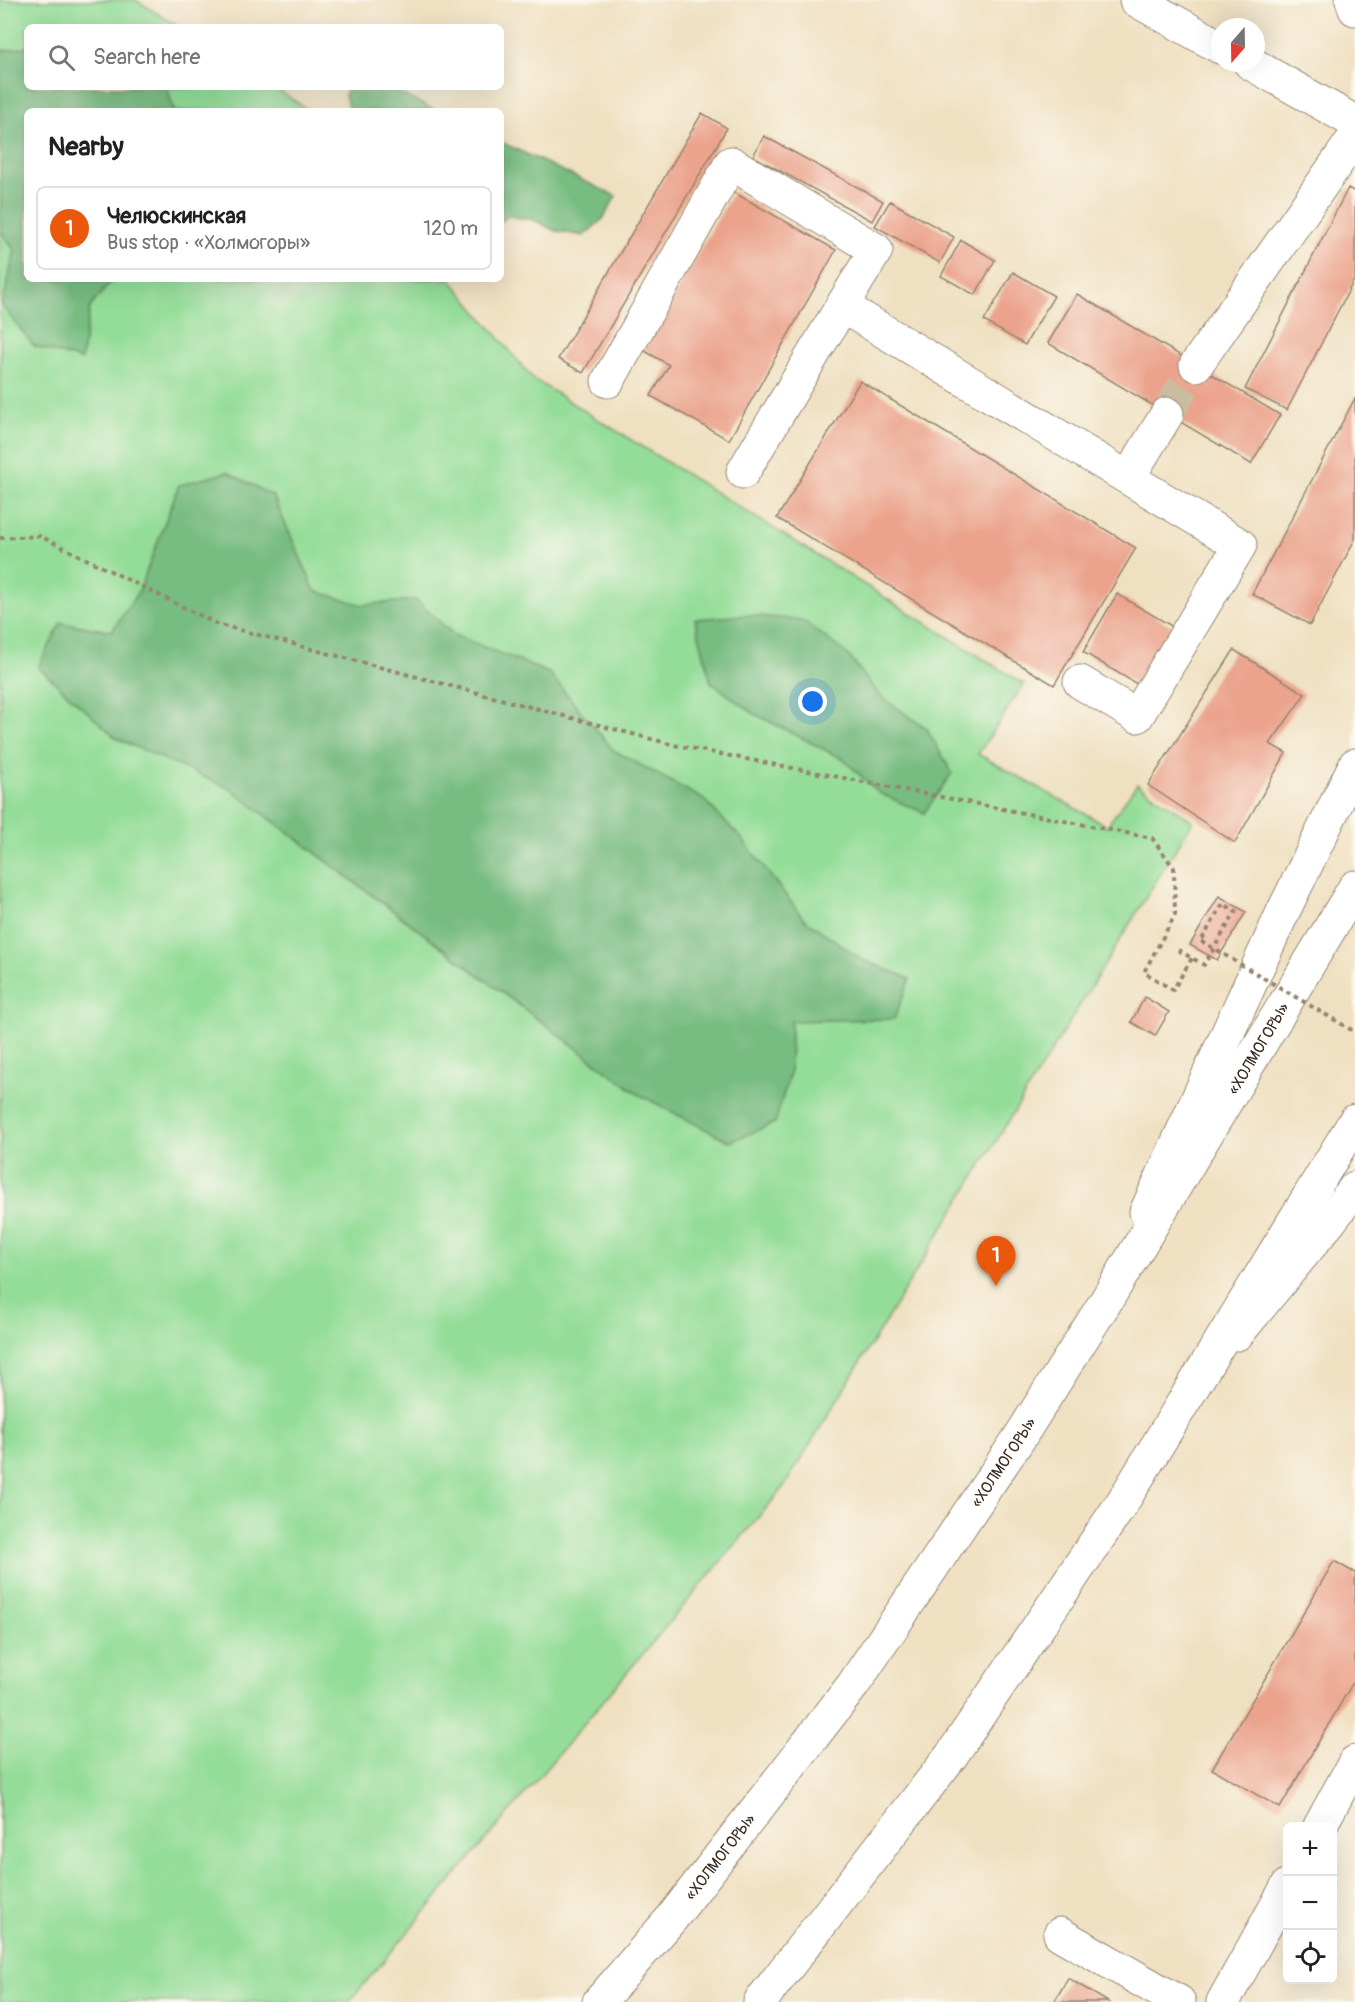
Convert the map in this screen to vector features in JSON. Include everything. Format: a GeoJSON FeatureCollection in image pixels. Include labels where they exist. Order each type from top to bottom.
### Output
{"type":"FeatureCollection","features":[{"type":"Feature","properties":{"kind":"main road"},"geometry":{"type":"LineString","coordinates":[[1136,0],[1211,41]]}},
{"type":"Feature","properties":{"kind":"main road"},"geometry":{"type":"LineString","coordinates":[[1352,0],[1355,9]]}},
{"type":"Feature","properties":{"kind":"main road"},"geometry":{"type":"LineString","coordinates":[[1265,71],[1355,122]]}},
{"type":"Feature","properties":{"kind":"main road"},"geometry":{"type":"LineString","coordinates":[[1196,365],[1355,137]]}},
{"type":"Feature","properties":{"kind":"main road"},"geometry":{"type":"LineString","coordinates":[[608,381],[731,163],[876,250],[743,472]]}},
{"type":"Feature","properties":{"kind":"main road"},"geometry":{"type":"LineString","coordinates":[[842,306],[1240,545],[1137,716],[1080,682]]}},
{"type":"Feature","properties":{"kind":"main road"},"geometry":{"type":"LineString","coordinates":[[1128,478],[1167,414]]}},
{"type":"Feature","properties":{"kind":"main road"},"geometry":{"type":"LineString","coordinates":[[1106,1302],[1282,914],[1355,765]]}},
{"type":"Feature","properties":{"kind":"main road","name":"«ХОЛМОГОРЫ»"},"geometry":{"type":"LineString","coordinates":[[598,2002],[672,1918],[853,1685],[1020,1437],[1106,1302],[1355,887]]}},
{"type":"Feature","properties":{"kind":"main road"},"geometry":{"type":"LineString","coordinates":[[760,2002],[951,1756],[1122,1503],[1355,1121]]}},
{"type":"Feature","properties":{"kind":"main road"},"geometry":{"type":"LineString","coordinates":[[1188,1393],[1355,1188]]}},
{"type":"Feature","properties":{"kind":"main road"},"geometry":{"type":"LineString","coordinates":[[1323,1822],[1355,1762]]}},
{"type":"Feature","properties":{"kind":"main road"},"geometry":{"type":"LineString","coordinates":[[1223,2002],[1283,1892]]}},
{"type":"Feature","properties":{"kind":"main road"},"geometry":{"type":"LineString","coordinates":[[1059,1934],[1179,2002]]}},
{"type":"Feature","properties":{"kind":"path"},"geometry":{"type":"LineString","coordinates":[[0,538],[40,536],[217,624],[674,745],[1152,838],[1174,868],[1175,915],[1144,972],[1173,990],[1192,958]]}},
{"type":"Feature","properties":{"kind":"path"},"geometry":{"type":"LineString","coordinates":[[1178,951],[1204,965],[1236,911],[1223,904],[1201,941],[1355,1032]]}},
{"type":"Feature","properties":{"kind":"green space"},"geometry":{"type":"Polygon","coordinates":[[[0,0],[136,0],[174,24],[24,24],[24,48],[0,51],[0,0]]]}},
{"type":"Feature","properties":{"kind":"green space"},"geometry":{"type":"Polygon","coordinates":[[[24,47],[24,90],[168,90],[173,108],[24,108],[24,282],[111,282],[90,307],[81,360],[34,346],[2,306],[15,250],[0,231],[0,51],[24,47]]]}},
{"type":"Feature","properties":{"kind":"green space"},"geometry":{"type":"Polygon","coordinates":[[[168,90],[278,90],[305,108],[173,108],[168,90]]]}},
{"type":"Feature","properties":{"kind":"green space"},"geometry":{"type":"Polygon","coordinates":[[[347,90],[392,90],[431,108],[348,108],[345,95],[347,90]]]}},
{"type":"Feature","properties":{"kind":"green space"},"geometry":{"type":"Polygon","coordinates":[[[504,143],[616,196],[603,219],[583,236],[556,231],[534,220],[508,216],[504,219],[504,143]]]}},
{"type":"Feature","properties":{"kind":"green space"},"geometry":{"type":"Polygon","coordinates":[[[0,231],[15,250],[2,306],[81,360],[90,307],[111,282],[452,282],[533,379],[1024,684],[978,754],[1107,826],[1137,784],[1193,821],[783,1488],[349,2002],[0,2002],[0,231]],[[179,485],[140,589],[112,631],[61,623],[116,738],[229,788],[638,1094],[790,1073],[791,1021],[910,979],[863,960],[804,919],[742,839],[703,799],[613,750],[549,673],[454,635],[416,600],[362,605],[315,591],[273,496],[179,485]],[[695,619],[711,682],[753,713],[843,759],[879,793],[928,729],[881,697],[847,654],[695,619]]]}},
{"type":"Feature","properties":{"kind":"green space"},"geometry":{"type":"Polygon","coordinates":[[[227,472],[273,496],[315,591],[362,605],[416,600],[454,635],[549,673],[613,750],[703,799],[742,839],[804,919],[863,960],[910,979],[894,1019],[791,1021],[790,1073],[775,1123],[730,1142],[638,1094],[229,788],[116,738],[38,667],[61,623],[112,631],[140,589],[179,485],[227,472]]]}},
{"type":"Feature","properties":{"kind":"green space"},"geometry":{"type":"Polygon","coordinates":[[[748,615],[802,620],[847,654],[881,697],[927,729],[952,773],[924,813],[879,793],[843,759],[753,713],[711,682],[695,619],[748,615]]]}},
{"type":"Feature","properties":{"kind":"building"},"geometry":{"type":"Polygon","coordinates":[[[702,113],[727,128],[583,373],[558,359],[702,113]]]}},
{"type":"Feature","properties":{"kind":"building"},"geometry":{"type":"Polygon","coordinates":[[[764,136],[883,201],[872,221],[753,156],[764,136]]]}},
{"type":"Feature","properties":{"kind":"building"},"geometry":{"type":"Polygon","coordinates":[[[1348,188],[1355,192],[1355,278],[1287,410],[1245,389],[1348,188]]]}},
{"type":"Feature","properties":{"kind":"building"},"geometry":{"type":"Polygon","coordinates":[[[733,192],[836,250],[729,440],[651,396],[669,365],[643,350],[733,192]]]}},
{"type":"Feature","properties":{"kind":"building"},"geometry":{"type":"Polygon","coordinates":[[[890,201],[954,237],[940,263],[875,226],[890,201]]]}},
{"type":"Feature","properties":{"kind":"building"},"geometry":{"type":"Polygon","coordinates":[[[961,240],[995,260],[975,295],[941,276],[961,240]]]}},
{"type":"Feature","properties":{"kind":"building"},"geometry":{"type":"Polygon","coordinates":[[[1013,272],[1054,296],[1025,345],[984,321],[1013,272]]]}},
{"type":"Feature","properties":{"kind":"building"},"geometry":{"type":"Polygon","coordinates":[[[1077,294],[1280,415],[1251,464],[1048,343],[1077,294]]]}},
{"type":"Feature","properties":{"kind":"building"},"geometry":{"type":"Polygon","coordinates":[[[860,381],[1136,548],[1054,685],[777,518],[860,381]]]}},
{"type":"Feature","properties":{"kind":"building"},"geometry":{"type":"Polygon","coordinates":[[[1355,398],[1355,539],[1310,625],[1252,594],[1355,398]]]}},
{"type":"Feature","properties":{"kind":"building"},"geometry":{"type":"Polygon","coordinates":[[[1117,594],[1175,628],[1140,686],[1083,652],[1117,594]]]}},
{"type":"Feature","properties":{"kind":"building"},"geometry":{"type":"Polygon","coordinates":[[[1234,650],[1305,694],[1270,744],[1286,753],[1235,843],[1148,785],[1234,650]]]}},
{"type":"Feature","properties":{"kind":"building"},"geometry":{"type":"Polygon","coordinates":[[[1219,896],[1246,912],[1217,960],[1190,945],[1219,896]]]}},
{"type":"Feature","properties":{"kind":"building"},"geometry":{"type":"Polygon","coordinates":[[[1145,997],[1169,1012],[1155,1036],[1131,1022],[1145,997]]]}},
{"type":"Feature","properties":{"kind":"building"},"geometry":{"type":"Polygon","coordinates":[[[1334,1561],[1355,1573],[1355,1679],[1280,1808],[1212,1769],[1334,1561]]]}},
{"type":"Feature","properties":{"kind":"building"},"geometry":{"type":"Polygon","coordinates":[[[1068,1978],[1108,2002],[1054,2002],[1068,1978]]]}},
{"type":"Feature","properties":{"kind":"tunnel"},"geometry":{"type":"LineString","coordinates":[[1167,414],[1196,365]]}},
{"type":"Feature","properties":{"kind":"place","name":"Челюскинская"},"geometry":{"type":"Point","coordinates":[996,1286]}}]}
